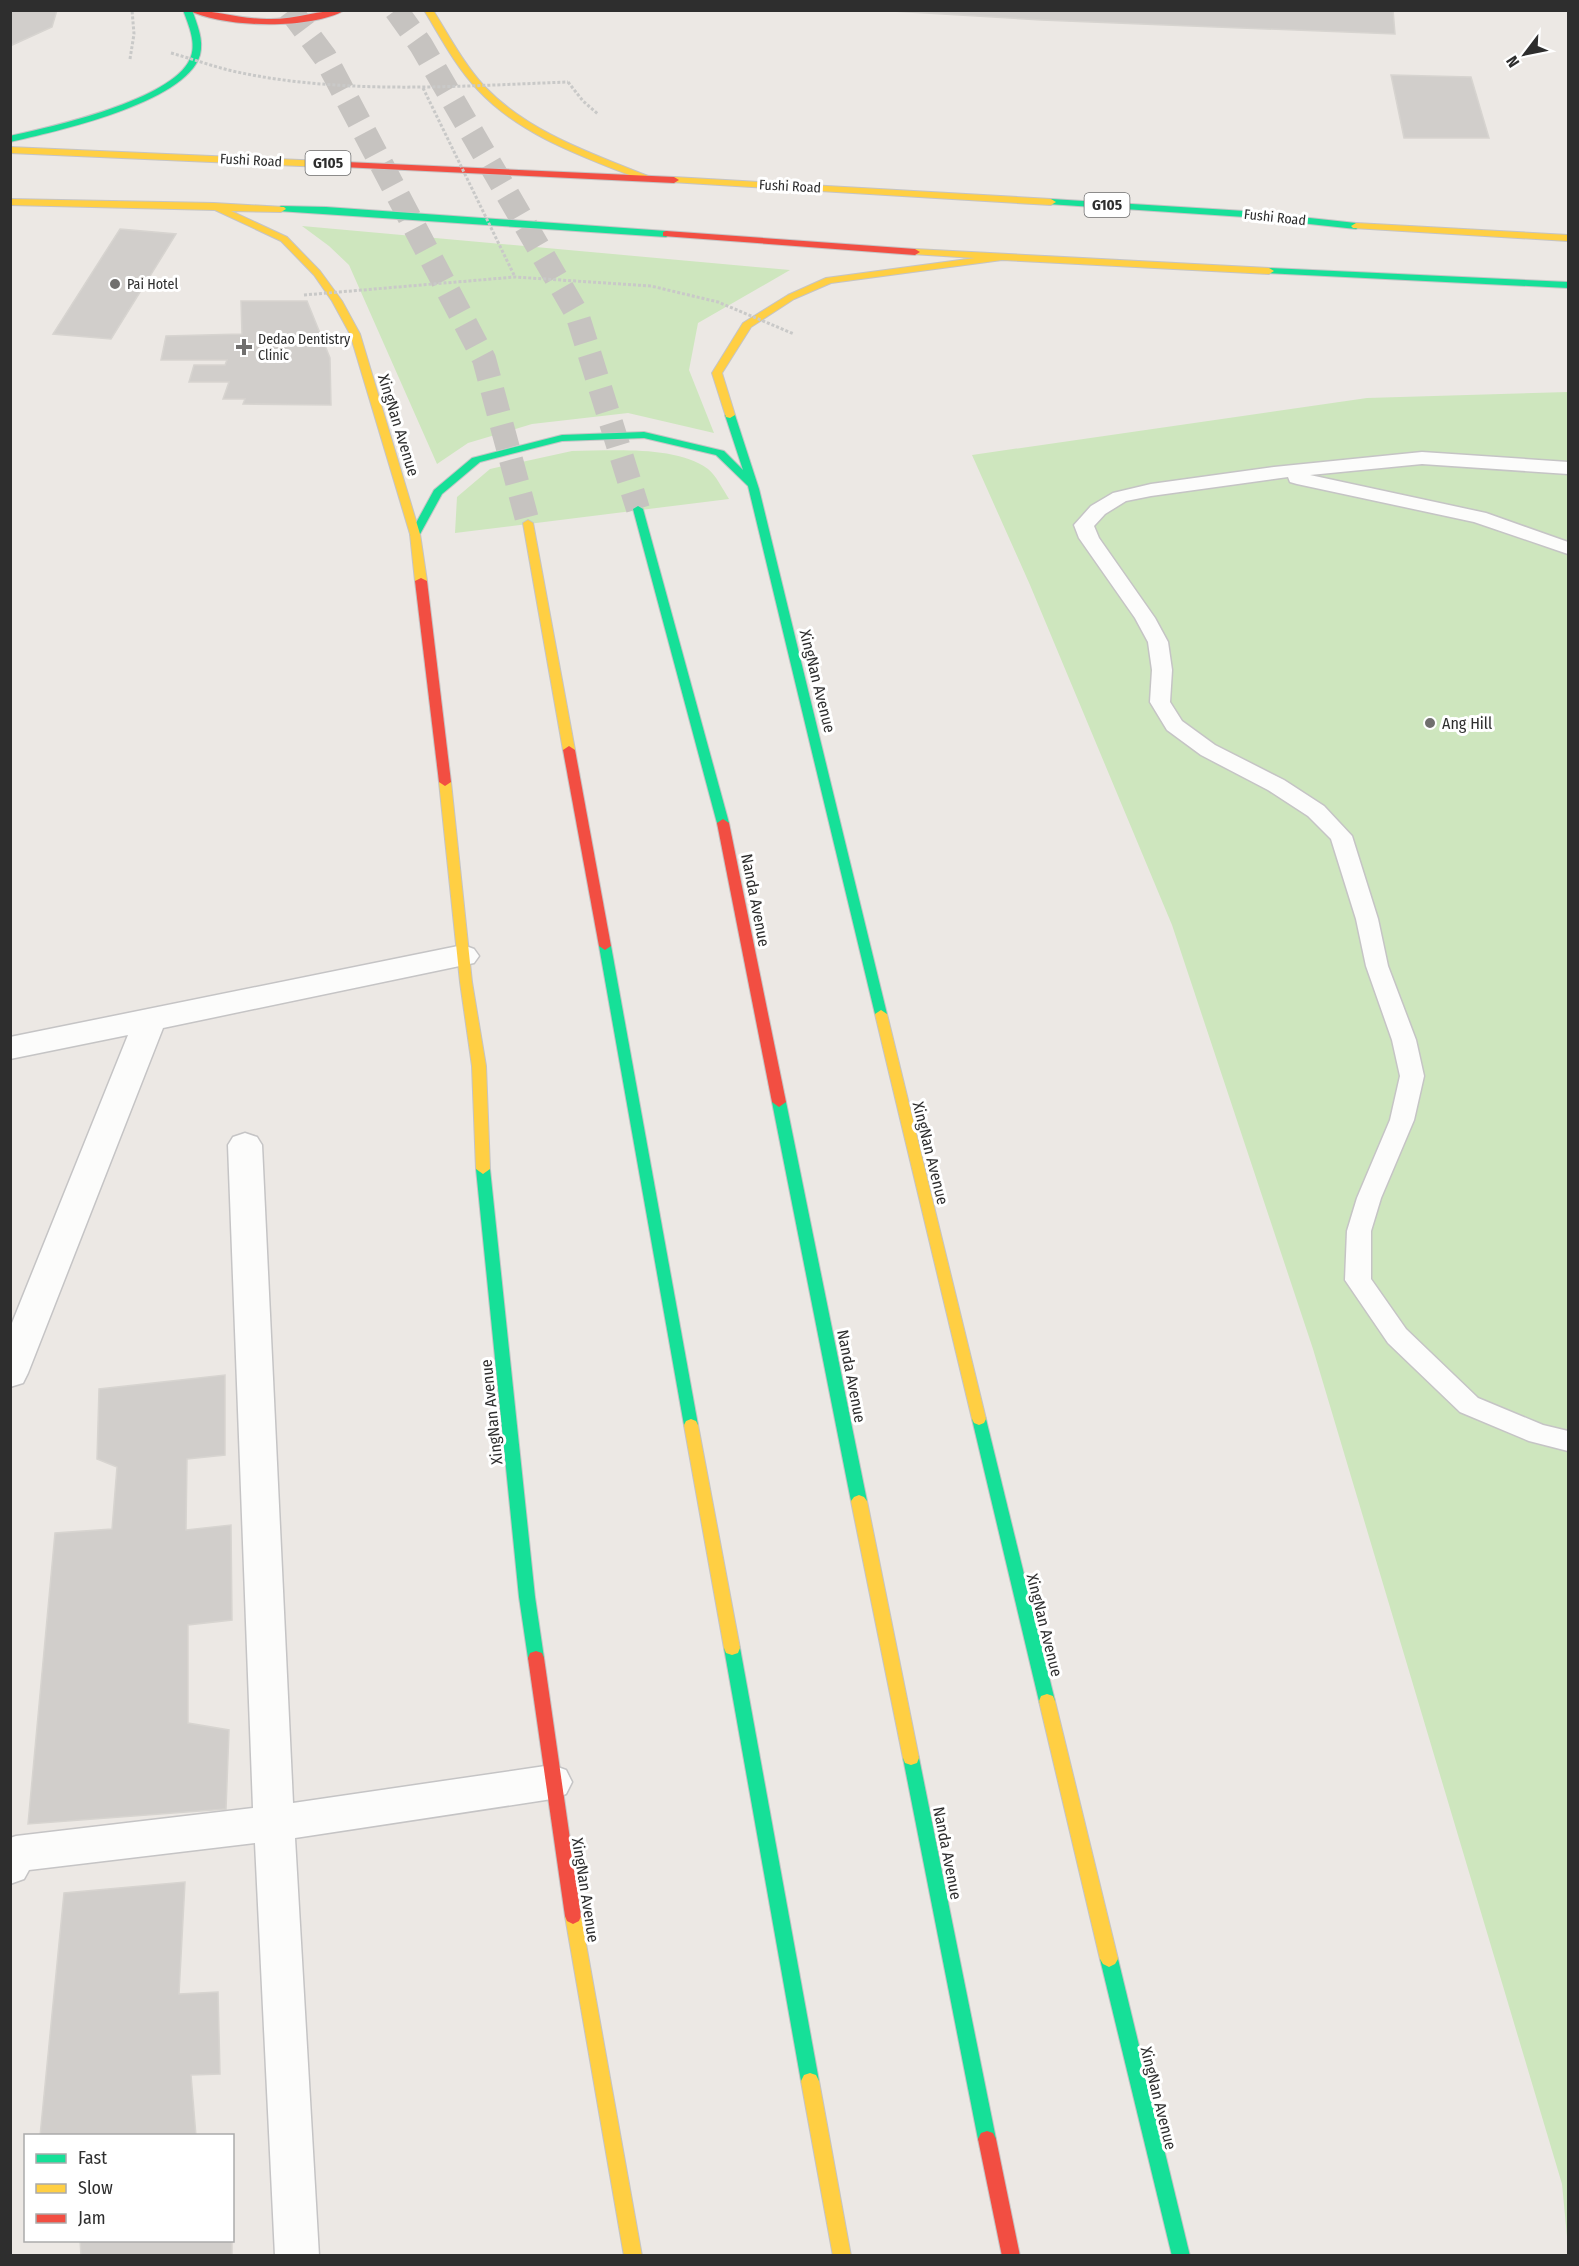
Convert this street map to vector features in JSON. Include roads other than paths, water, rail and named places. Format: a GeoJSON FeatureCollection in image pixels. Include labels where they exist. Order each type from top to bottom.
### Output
{"type":"FeatureCollection","features":[{"type":"Feature","properties":{"kind":"main road"},"geometry":{"type":"LineString","coordinates":[[10,139],[123,106],[177,78],[191,65],[197,47],[195,30],[187,10]]}},
{"type":"Feature","properties":{"kind":"main road"},"geometry":{"type":"LineString","coordinates":[[192,10],[225,20],[252,24],[281,24],[309,20],[341,10]]}},
{"type":"Feature","properties":{"kind":"main road"},"geometry":{"type":"LineString","coordinates":[[428,10],[466,68],[496,103],[517,119],[542,132],[645,178]]}},
{"type":"Feature","properties":{"kind":"main road","name":"Fushi Road"},"geometry":{"type":"LineString","coordinates":[[10,150],[645,178],[1233,213],[1373,228],[1569,238]]}},
{"type":"Feature","properties":{"kind":"main road"},"geometry":{"type":"LineString","coordinates":[[10,202],[326,210],[998,258],[1569,285]]}},
{"type":"Feature","properties":{"kind":"main road","name":"XingNan Avenue"},"geometry":{"type":"LineString","coordinates":[[214,206],[284,239],[316,273],[337,301],[355,334],[415,534],[463,956],[479,1066],[484,1184],[527,1597],[574,1924],[633,2256]]}},
{"type":"Feature","properties":{"kind":"main road","name":"XingNan Avenue"},"geometry":{"type":"LineString","coordinates":[[998,258],[828,280],[791,297],[747,325],[717,373],[754,489],[1180,2256]]}},
{"type":"Feature","properties":{"kind":"main road"},"geometry":{"type":"LineString","coordinates":[[415,534],[438,492],[476,460],[562,438],[644,435],[720,453],[754,489]]}},
{"type":"Feature","properties":{"kind":"main road","name":"Nanda Avenue"},"geometry":{"type":"LineString","coordinates":[[638,509],[720,806],[1011,2256]]}},
{"type":"Feature","properties":{"kind":"main road"},"geometry":{"type":"LineString","coordinates":[[528,524],[842,2256]]}},
{"type":"Feature","properties":{"kind":"street"},"geometry":{"type":"LineString","coordinates":[[10,1048],[463,956]]}},
{"type":"Feature","properties":{"kind":"street"},"geometry":{"type":"LineString","coordinates":[[10,1373],[150,1020]]}},
{"type":"Feature","properties":{"kind":"street"},"geometry":{"type":"LineString","coordinates":[[246,1145],[274,1823],[297,2256]]}},
{"type":"Feature","properties":{"kind":"street"},"geometry":{"type":"LineString","coordinates":[[10,1866],[16,1854],[274,1823],[552,1782]]}},
{"type":"Feature","properties":{"kind":"lane"},"geometry":{"type":"LineString","coordinates":[[1569,468],[1422,458],[1274,473],[1151,490],[1120,497],[1098,510],[1084,525],[1089,538],[1145,618],[1158,642],[1162,670],[1160,702],[1174,725],[1208,750],[1276,785],[1316,811],[1341,836],[1367,919],[1377,966],[1404,1040],[1412,1076],[1402,1120],[1369,1198],[1359,1231],[1358,1280],[1397,1336],[1469,1405],[1538,1434],[1569,1441]]}},
{"type":"Feature","properties":{"kind":"lane"},"geometry":{"type":"LineString","coordinates":[[1274,473],[1479,517],[1569,548]]}},
{"type":"Feature","properties":{"kind":"tunnel"},"geometry":{"type":"LineString","coordinates":[[290,10],[325,57],[484,359],[528,523]]}},
{"type":"Feature","properties":{"kind":"tunnel"},"geometry":{"type":"LineString","coordinates":[[396,10],[421,45],[577,314],[638,509]]}},
{"type":"Feature","properties":{"kind":"place","name":"Pai Hotel"},"geometry":{"type":"Point","coordinates":[115,284]}},
{"type":"Feature","properties":{"kind":"place","name":"Dedao Dentistry Clinic"},"geometry":{"type":"Point","coordinates":[244,347]}},
{"type":"Feature","properties":{"kind":"place","name":"Ang Hill"},"geometry":{"type":"Point","coordinates":[1430,723]}}]}
